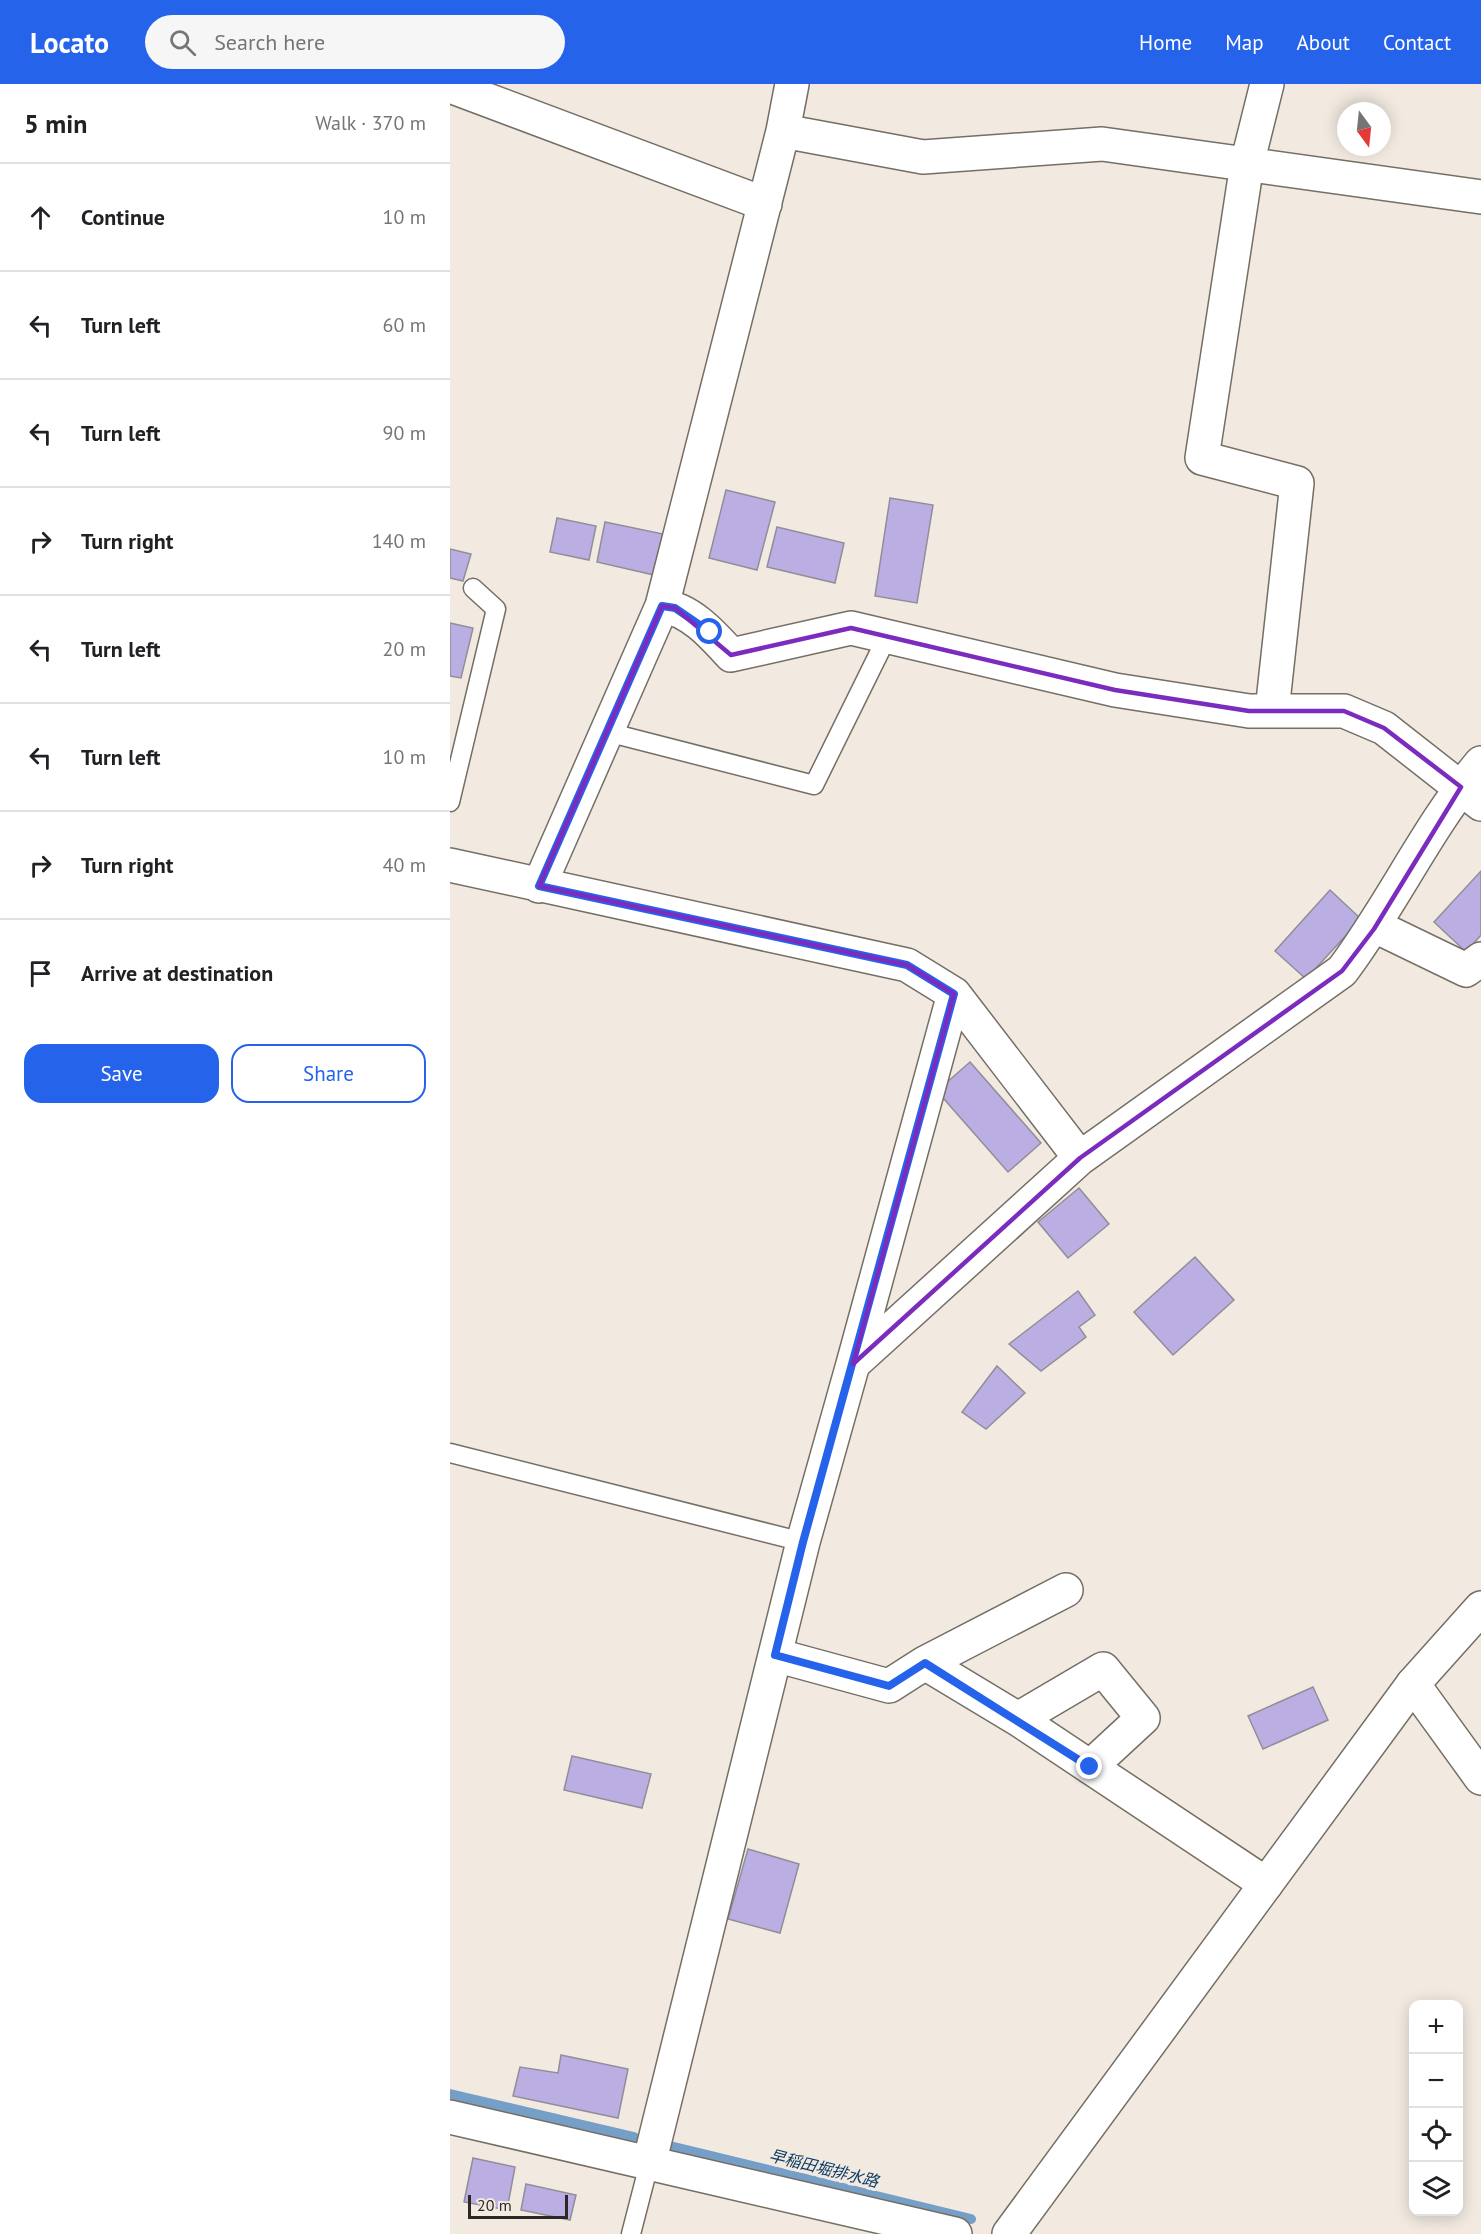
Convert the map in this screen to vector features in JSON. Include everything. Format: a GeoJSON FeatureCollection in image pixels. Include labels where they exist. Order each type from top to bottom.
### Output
{"type":"FeatureCollection","features":[{"type":"Feature","properties":{"kind":"street"},"geometry":{"type":"LineString","coordinates":[[539,886],[662,606],[765,204],[792,84]]}},
{"type":"Feature","properties":{"kind":"street"},"geometry":{"type":"LineString","coordinates":[[1268,84],[1247,164],[1202,458],[1297,483],[1272,711]]}},
{"type":"Feature","properties":{"kind":"street"},"geometry":{"type":"LineString","coordinates":[[450,86],[765,204]]}},
{"type":"Feature","properties":{"kind":"street"},"geometry":{"type":"LineString","coordinates":[[783,131],[923,157],[1102,144],[1481,196]]}},
{"type":"Feature","properties":{"kind":"street"},"geometry":{"type":"LineString","coordinates":[[662,606],[675,608],[710,632],[732,655],[851,628],[1115,690],[1249,711],[1344,711],[1384,728],[1474,785],[1342,971],[1080,1158],[853,1364]]}},
{"type":"Feature","properties":{"kind":"street"},"geometry":{"type":"LineString","coordinates":[[450,866],[907,965],[954,994],[1080,1158]]}},
{"type":"Feature","properties":{"kind":"street"},"geometry":{"type":"LineString","coordinates":[[1376,926],[1466,969],[1481,959]]}},
{"type":"Feature","properties":{"kind":"street"},"geometry":{"type":"LineString","coordinates":[[649,2164],[803,1542],[954,994]]}},
{"type":"Feature","properties":{"kind":"street"},"geometry":{"type":"LineString","coordinates":[[775,1655],[889,1686],[925,1663],[1066,1590]]}},
{"type":"Feature","properties":{"kind":"street"},"geometry":{"type":"LineString","coordinates":[[1009,2234],[1413,1684],[1481,1608]]}},
{"type":"Feature","properties":{"kind":"street"},"geometry":{"type":"LineString","coordinates":[[925,1663],[1018,1719],[1266,1884]]}},
{"type":"Feature","properties":{"kind":"street"},"geometry":{"type":"LineString","coordinates":[[1018,1719],[1103,1669],[1143,1718],[1090,1767]]}},
{"type":"Feature","properties":{"kind":"street"},"geometry":{"type":"LineString","coordinates":[[1413,1684],[1481,1778]]}},
{"type":"Feature","properties":{"kind":"street"},"geometry":{"type":"LineString","coordinates":[[450,2117],[955,2234]]}},
{"type":"Feature","properties":{"kind":"lane"},"geometry":{"type":"LineString","coordinates":[[450,802],[496,609],[473,588]]}},
{"type":"Feature","properties":{"kind":"lane"},"geometry":{"type":"LineString","coordinates":[[607,732],[814,785],[887,637]]}},
{"type":"Feature","properties":{"kind":"lane"},"geometry":{"type":"LineString","coordinates":[[450,1453],[803,1542]]}},
{"type":"Feature","properties":{"kind":"lane"},"geometry":{"type":"LineString","coordinates":[[631,2234],[649,2164]]}},
{"type":"Feature","properties":{"kind":"highlighted area"},"geometry":{"type":"Polygon","coordinates":[[[662,606],[675,608],[731,655],[851,628],[1115,690],[1249,711],[1344,711],[1384,728],[1461,787],[1374,929],[1342,971],[1080,1158],[853,1364],[954,994],[907,965],[539,886],[662,606]]]}},
{"type":"Feature","properties":{"kind":"building"},"geometry":{"type":"Polygon","coordinates":[[[726,490],[775,502],[757,570],[709,558],[726,490]]]}},
{"type":"Feature","properties":{"kind":"building"},"geometry":{"type":"Polygon","coordinates":[[[890,498],[933,505],[917,603],[875,596],[890,498]]]}},
{"type":"Feature","properties":{"kind":"building"},"geometry":{"type":"Polygon","coordinates":[[[557,518],[596,526],[589,560],[550,552],[557,518]]]}},
{"type":"Feature","properties":{"kind":"building"},"geometry":{"type":"Polygon","coordinates":[[[605,522],[663,534],[654,575],[597,562],[605,522]]]}},
{"type":"Feature","properties":{"kind":"building"},"geometry":{"type":"Polygon","coordinates":[[[777,527],[844,543],[835,583],[767,567],[777,527]]]}},
{"type":"Feature","properties":{"kind":"building"},"geometry":{"type":"Polygon","coordinates":[[[450,549],[471,554],[463,581],[450,578],[450,549]]]}},
{"type":"Feature","properties":{"kind":"building"},"geometry":{"type":"Polygon","coordinates":[[[450,623],[473,628],[461,678],[450,676],[450,623]]]}},
{"type":"Feature","properties":{"kind":"building"},"geometry":{"type":"Polygon","coordinates":[[[1481,871],[1481,935],[1466,952],[1434,922],[1481,871]]]}},
{"type":"Feature","properties":{"kind":"building"},"geometry":{"type":"Polygon","coordinates":[[[1330,890],[1361,919],[1306,979],[1275,951],[1330,890]]]}},
{"type":"Feature","properties":{"kind":"building"},"geometry":{"type":"Polygon","coordinates":[[[970,1062],[1041,1143],[1008,1172],[937,1091],[970,1062]]]}},
{"type":"Feature","properties":{"kind":"building"},"geometry":{"type":"Polygon","coordinates":[[[1079,1188],[1109,1224],[1068,1258],[1038,1222],[1079,1188]]]}},
{"type":"Feature","properties":{"kind":"building"},"geometry":{"type":"Polygon","coordinates":[[[1195,1257],[1234,1300],[1173,1355],[1134,1312],[1195,1257]]]}},
{"type":"Feature","properties":{"kind":"building"},"geometry":{"type":"Polygon","coordinates":[[[1078,1291],[1095,1315],[1079,1327],[1086,1337],[1041,1371],[1009,1344],[1078,1291]]]}},
{"type":"Feature","properties":{"kind":"building"},"geometry":{"type":"Polygon","coordinates":[[[997,1366],[1025,1393],[986,1429],[962,1412],[997,1366]]]}},
{"type":"Feature","properties":{"kind":"building"},"geometry":{"type":"Polygon","coordinates":[[[1313,1687],[1328,1720],[1263,1749],[1248,1716],[1313,1687]]]}},
{"type":"Feature","properties":{"kind":"building"},"geometry":{"type":"Polygon","coordinates":[[[572,1756],[651,1774],[642,1808],[564,1790],[572,1756]]]}},
{"type":"Feature","properties":{"kind":"building"},"geometry":{"type":"Polygon","coordinates":[[[748,1849],[799,1864],[780,1933],[728,1919],[748,1849]]]}},
{"type":"Feature","properties":{"kind":"building"},"geometry":{"type":"Polygon","coordinates":[[[561,2055],[628,2069],[618,2118],[513,2096],[520,2067],[558,2073],[561,2055]]]}},
{"type":"Feature","properties":{"kind":"building"},"geometry":{"type":"Polygon","coordinates":[[[473,2158],[515,2167],[507,2210],[464,2202],[473,2158]]]}},
{"type":"Feature","properties":{"kind":"building"},"geometry":{"type":"Polygon","coordinates":[[[526,2184],[576,2195],[570,2220],[521,2210],[526,2184]]]}},
{"type":"Feature","properties":{"kind":"waterway","name":"早稲田堀排水路"},"geometry":{"type":"LineString","coordinates":[[450,2094],[634,2137]]}},
{"type":"Feature","properties":{"kind":"waterway","name":"早稲田堀排水路"},"geometry":{"type":"LineString","coordinates":[[670,2146],[971,2219]]}},
{"type":"Feature","properties":{"kind":"route"},"geometry":{"type":"LineString","coordinates":[[710,632],[675,608],[662,606],[539,886],[907,965],[954,994],[803,1542],[775,1655],[889,1686],[925,1663],[1018,1719],[1090,1767]]}}]}
